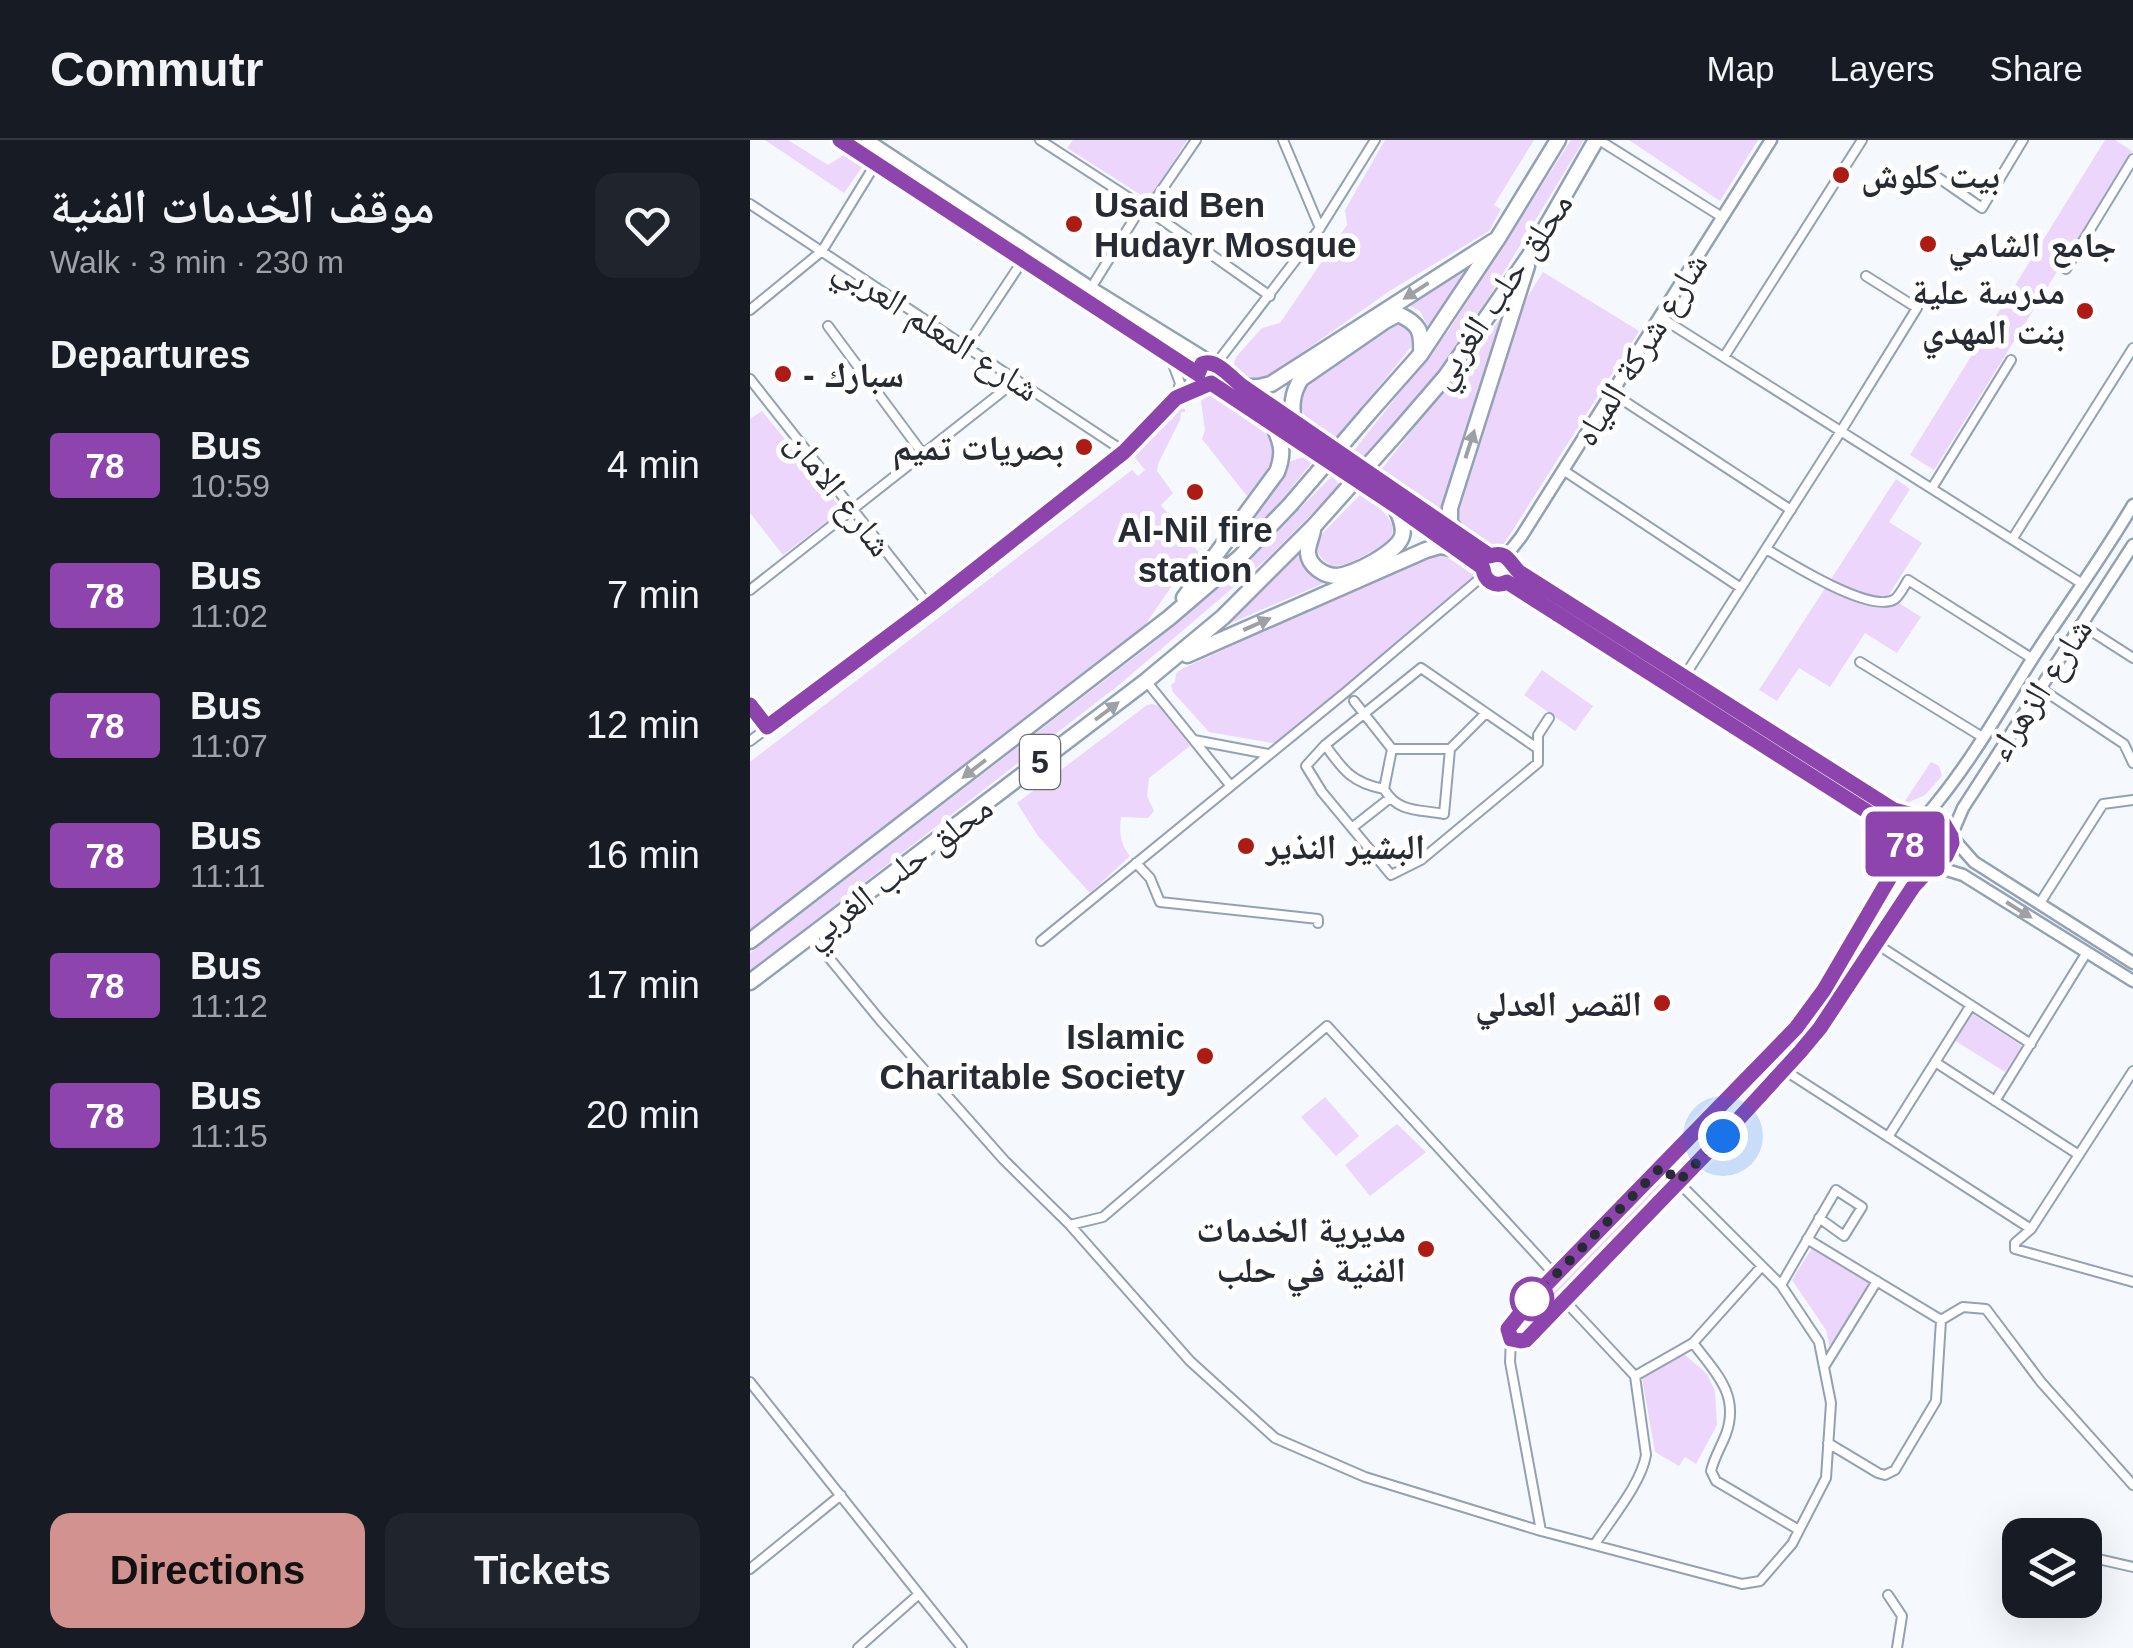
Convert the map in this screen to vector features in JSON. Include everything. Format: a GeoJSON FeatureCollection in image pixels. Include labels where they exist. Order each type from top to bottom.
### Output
{"type":"FeatureCollection","features":[{"type":"Feature","properties":{"kind":"highway","name":"محلق حلب الغربي"},"geometry":{"type":"LineString","coordinates":[[750,942],[1169,618],[1239,558],[1420,355],[1558,140]]}},
{"type":"Feature","properties":{"kind":"highway","name":"محلق حلب الغربي"},"geometry":{"type":"LineString","coordinates":[[750,982],[1223,618],[1315,524],[1446,376],[1530,255],[1598,140]]}},
{"type":"Feature","properties":{"kind":"highway"},"geometry":{"type":"LineString","coordinates":[[1242,386],[1258,388],[1271,384],[1498,238]]}},
{"type":"Feature","properties":{"kind":"highway"},"geometry":{"type":"LineString","coordinates":[[1168,663],[1426,550],[1457,542],[1450,508],[1530,255]]}},
{"type":"Feature","properties":{"kind":"highway"},"geometry":{"type":"LineString","coordinates":[[1294,423],[1291,407],[1301,380],[1385,321],[1398,314],[1413,321],[1419,331],[1420,355]]}},
{"type":"Feature","properties":{"kind":"highway"},"geometry":{"type":"LineString","coordinates":[[1169,618],[1277,472],[1282,443],[1274,427]]}},
{"type":"Feature","properties":{"kind":"highway"},"geometry":{"type":"LineString","coordinates":[[1315,524],[1308,553],[1312,565],[1337,576],[1390,554],[1403,535],[1396,506]]}},
{"type":"Feature","properties":{"kind":"main road"},"geometry":{"type":"LineString","coordinates":[[840,140],[1198,374],[1204,382],[1457,542]]}},
{"type":"Feature","properties":{"kind":"main road"},"geometry":{"type":"LineString","coordinates":[[867,140],[887,145],[1091,288],[1215,365],[1457,542],[1486,566],[1494,584],[1507,582],[1514,566]]}},
{"type":"Feature","properties":{"kind":"main road","name":"شارع شركة المياه"},"geometry":{"type":"LineString","coordinates":[[1506,556],[1771,140]]}},
{"type":"Feature","properties":{"kind":"main road"},"geometry":{"type":"LineString","coordinates":[[1198,374],[1202,364],[1215,365]]}},
{"type":"Feature","properties":{"kind":"main road"},"geometry":{"type":"LineString","coordinates":[[1211,383],[1217,380],[1215,365]]}},
{"type":"Feature","properties":{"kind":"main road"},"geometry":{"type":"LineString","coordinates":[[1951,836],[1946,856],[1913,887],[1820,1028],[1784,1070],[1526,1340],[1511,1339],[1508,1329],[1512,1322],[1810,1012],[1896,867],[1912,824],[1924,818],[1944,795],[1984,738],[2133,505]]}},
{"type":"Feature","properties":{"kind":"main road","name":"شارع الزهراء"},"geometry":{"type":"LineString","coordinates":[[1951,836],[1963,808],[2080,624],[2131,553]]}},
{"type":"Feature","properties":{"kind":"main road"},"geometry":{"type":"LineString","coordinates":[[1486,566],[1498,554],[1506,556],[1519,572],[1894,810],[1938,820],[1974,862],[2133,963]]}},
{"type":"Feature","properties":{"kind":"main road"},"geometry":{"type":"LineString","coordinates":[[1507,582],[1890,826],[1905,842],[1914,860],[1964,875],[2133,981]]}},
{"type":"Feature","properties":{"kind":"street"},"geometry":{"type":"LineString","coordinates":[[1040,140],[1270,296]]}},
{"type":"Feature","properties":{"kind":"street"},"geometry":{"type":"LineString","coordinates":[[1091,288],[1196,140]]}},
{"type":"Feature","properties":{"kind":"street"},"geometry":{"type":"LineString","coordinates":[[1283,140],[1320,228]]}},
{"type":"Feature","properties":{"kind":"street"},"geometry":{"type":"LineString","coordinates":[[1215,365],[1320,228],[1374,140]]}},
{"type":"Feature","properties":{"kind":"street"},"geometry":{"type":"LineString","coordinates":[[1598,140],[1722,217]]}},
{"type":"Feature","properties":{"kind":"street"},"geometry":{"type":"LineString","coordinates":[[1724,357],[1862,140]]}},
{"type":"Feature","properties":{"kind":"street"},"geometry":{"type":"LineString","coordinates":[[1933,174],[1982,208],[2023,140]]}},
{"type":"Feature","properties":{"kind":"street"},"geometry":{"type":"LineString","coordinates":[[2066,269],[2133,159]]}},
{"type":"Feature","properties":{"kind":"street"},"geometry":{"type":"LineString","coordinates":[[750,310],[822,251],[876,163]]}},
{"type":"Feature","properties":{"kind":"street","name":"شارع المعلم العربي"},"geometry":{"type":"LineString","coordinates":[[750,204],[1124,452]]}},
{"type":"Feature","properties":{"kind":"street"},"geometry":{"type":"LineString","coordinates":[[966,346],[1023,260]]}},
{"type":"Feature","properties":{"kind":"street"},"geometry":{"type":"LineString","coordinates":[[1684,677],[1917,308],[1866,276]]}},
{"type":"Feature","properties":{"kind":"street"},"geometry":{"type":"LineString","coordinates":[[1660,318],[2081,583]]}},
{"type":"Feature","properties":{"kind":"street"},"geometry":{"type":"LineString","coordinates":[[828,326],[923,454]]}},
{"type":"Feature","properties":{"kind":"street"},"geometry":{"type":"LineString","coordinates":[[2013,538],[2133,348]]}},
{"type":"Feature","properties":{"kind":"street"},"geometry":{"type":"LineString","coordinates":[[1171,357],[1180,383],[1176,398]]}},
{"type":"Feature","properties":{"kind":"street"},"geometry":{"type":"LineString","coordinates":[[1932,488],[2010,360]]}},
{"type":"Feature","properties":{"kind":"street"},"geometry":{"type":"LineString","coordinates":[[2121,367],[2133,374]]}},
{"type":"Feature","properties":{"kind":"street"},"geometry":{"type":"LineString","coordinates":[[750,741],[1124,452],[1198,374]]}},
{"type":"Feature","properties":{"kind":"street","name":"شارع الامان"},"geometry":{"type":"LineString","coordinates":[[750,380],[929,606]]}},
{"type":"Feature","properties":{"kind":"street"},"geometry":{"type":"LineString","coordinates":[[750,590],[1017,380]]}},
{"type":"Feature","properties":{"kind":"street"},"geometry":{"type":"LineString","coordinates":[[1176,398],[1211,383]]}},
{"type":"Feature","properties":{"kind":"street"},"geometry":{"type":"LineString","coordinates":[[1612,393],[1791,510]]}},
{"type":"Feature","properties":{"kind":"street"},"geometry":{"type":"LineString","coordinates":[[1563,470],[1741,588]]}},
{"type":"Feature","properties":{"kind":"street"},"geometry":{"type":"LineString","coordinates":[[1766,549],[1855,597],[1890,602],[1908,580],[2033,659]]}},
{"type":"Feature","properties":{"kind":"street"},"geometry":{"type":"LineString","coordinates":[[1041,940],[1268,754],[1486,566]]}},
{"type":"Feature","properties":{"kind":"street"},"geometry":{"type":"LineString","coordinates":[[2080,624],[2133,658]]}},
{"type":"Feature","properties":{"kind":"street"},"geometry":{"type":"LineString","coordinates":[[1860,662],[1984,738]]}},
{"type":"Feature","properties":{"kind":"street"},"geometry":{"type":"LineString","coordinates":[[1537,748],[1421,668],[1325,745],[1306,766],[1322,792],[1391,875],[1421,860],[1538,763],[1538,735],[1549,718]]}},
{"type":"Feature","properties":{"kind":"street"},"geometry":{"type":"LineString","coordinates":[[1146,681],[1230,785]]}},
{"type":"Feature","properties":{"kind":"street"},"geometry":{"type":"LineString","coordinates":[[2040,688],[2124,744],[2133,763]]}},
{"type":"Feature","properties":{"kind":"street"},"geometry":{"type":"LineString","coordinates":[[1354,701],[1392,749],[1384,789]]}},
{"type":"Feature","properties":{"kind":"street"},"geometry":{"type":"LineString","coordinates":[[750,705],[767,727]]}},
{"type":"Feature","properties":{"kind":"street"},"geometry":{"type":"LineString","coordinates":[[1444,814],[1450,749],[1486,713]]}},
{"type":"Feature","properties":{"kind":"street"},"geometry":{"type":"LineString","coordinates":[[1194,740],[1268,754]]}},
{"type":"Feature","properties":{"kind":"street"},"geometry":{"type":"LineString","coordinates":[[1325,745],[1350,776],[1384,789],[1396,806],[1444,814],[1459,830]]}},
{"type":"Feature","properties":{"kind":"street"},"geometry":{"type":"LineString","coordinates":[[1392,749],[1450,749]]}},
{"type":"Feature","properties":{"kind":"street"},"geometry":{"type":"LineString","coordinates":[[1354,827],[1390,798]]}},
{"type":"Feature","properties":{"kind":"street"},"geometry":{"type":"LineString","coordinates":[[2040,903],[2103,804],[2133,800]]}},
{"type":"Feature","properties":{"kind":"street"},"geometry":{"type":"LineString","coordinates":[[1136,863],[1150,878],[1160,902],[1318,919],[1318,924]]}},
{"type":"Feature","properties":{"kind":"street"},"geometry":{"type":"LineString","coordinates":[[811,936],[1004,1160],[1070,1224],[1190,1361],[1275,1438],[1365,1477],[1541,1531],[1753,1584],[1769,1572],[1792,1544],[1826,1478],[1831,1402],[1819,1342],[1781,1285],[1662,1166]]}},
{"type":"Feature","properties":{"kind":"street"},"geometry":{"type":"LineString","coordinates":[[1875,943],[2031,1044]]}},
{"type":"Feature","properties":{"kind":"street"},"geometry":{"type":"LineString","coordinates":[[1995,1102],[2087,952]]}},
{"type":"Feature","properties":{"kind":"street"},"geometry":{"type":"LineString","coordinates":[[1888,1137],[1971,1005]]}},
{"type":"Feature","properties":{"kind":"street"},"geometry":{"type":"LineString","coordinates":[[1070,1224],[1103,1216],[1327,1026],[1555,1275]]}},
{"type":"Feature","properties":{"kind":"street"},"geometry":{"type":"LineString","coordinates":[[1935,1062],[2078,1156]]}},
{"type":"Feature","properties":{"kind":"street"},"geometry":{"type":"LineString","coordinates":[[1784,1070],[2031,1229]]}},
{"type":"Feature","properties":{"kind":"street"},"geometry":{"type":"LineString","coordinates":[[2133,1071],[2031,1229],[2015,1243],[2015,1249],[2133,1282]]}},
{"type":"Feature","properties":{"kind":"street"},"geometry":{"type":"LineString","coordinates":[[1781,1285],[1818,1218],[1836,1190],[1862,1207],[1844,1236],[1818,1218]]}},
{"type":"Feature","properties":{"kind":"street"},"geometry":{"type":"LineString","coordinates":[[1807,1238],[1941,1320]]}},
{"type":"Feature","properties":{"kind":"street"},"geometry":{"type":"LineString","coordinates":[[1635,1376],[1693,1343],[1762,1266]]}},
{"type":"Feature","properties":{"kind":"street"},"geometry":{"type":"LineString","coordinates":[[1824,1368],[1878,1281]]}},
{"type":"Feature","properties":{"kind":"street"},"geometry":{"type":"LineString","coordinates":[[1564,1300],[1635,1376],[1646,1455],[1638,1476],[1595,1544]]}},
{"type":"Feature","properties":{"kind":"street"},"geometry":{"type":"LineString","coordinates":[[1941,1320],[1963,1307],[1986,1309],[2041,1382],[2133,1485]]}},
{"type":"Feature","properties":{"kind":"street"},"geometry":{"type":"LineString","coordinates":[[1828,1443],[1878,1473],[1885,1475],[1895,1470],[1936,1401],[1941,1320]]}},
{"type":"Feature","properties":{"kind":"street"},"geometry":{"type":"LineString","coordinates":[[1511,1339],[1510,1362],[1541,1531]]}},
{"type":"Feature","properties":{"kind":"street"},"geometry":{"type":"LineString","coordinates":[[1693,1343],[1730,1394],[1727,1431],[1712,1466],[1712,1476],[1799,1530]]}},
{"type":"Feature","properties":{"kind":"street"},"geometry":{"type":"LineString","coordinates":[[750,1382],[962,1648]]}},
{"type":"Feature","properties":{"kind":"street"},"geometry":{"type":"LineString","coordinates":[[750,1569],[841,1495]]}},
{"type":"Feature","properties":{"kind":"street"},"geometry":{"type":"LineString","coordinates":[[2102,1560],[2133,1567]]}},
{"type":"Feature","properties":{"kind":"street"},"geometry":{"type":"LineString","coordinates":[[858,1648],[919,1594]]}},
{"type":"Feature","properties":{"kind":"street"},"geometry":{"type":"LineString","coordinates":[[1888,1595],[1902,1616],[1897,1648]]}},
{"type":"Feature","properties":{"kind":"shaded area"},"geometry":{"type":"Polygon","coordinates":[[[765,140],[788,140],[828,165],[844,155],[862,167],[844,193],[765,140]]]}},
{"type":"Feature","properties":{"kind":"shaded area"},"geometry":{"type":"Polygon","coordinates":[[[1073,140],[1187,140],[1149,200],[1067,148],[1073,140]]]}},
{"type":"Feature","properties":{"kind":"shaded area"},"geometry":{"type":"Polygon","coordinates":[[[1385,140],[1534,140],[1494,205],[1501,209],[1489,231],[1391,290],[1273,373],[1257,378],[1241,376],[1233,367],[1236,357],[1262,328],[1280,323],[1347,225],[1345,210],[1385,140]]]}},
{"type":"Feature","properties":{"kind":"shaded area"},"geometry":{"type":"Polygon","coordinates":[[[1571,140],[1584,140],[1488,298],[1437,373],[1364,462],[1353,452],[1449,330],[1571,140]]]}},
{"type":"Feature","properties":{"kind":"shaded area"},"geometry":{"type":"Polygon","coordinates":[[[1629,140],[1758,140],[1720,201],[1629,140]]]}},
{"type":"Feature","properties":{"kind":"shaded area"},"geometry":{"type":"Polygon","coordinates":[[[2105,140],[2115,140],[2132,151],[1934,470],[1910,455],[2105,140]]]}},
{"type":"Feature","properties":{"kind":"shaded area"},"geometry":{"type":"Polygon","coordinates":[[[1473,261],[1428,327],[1420,311],[1402,302],[1473,261]]]}},
{"type":"Feature","properties":{"kind":"shaded area"},"geometry":{"type":"Polygon","coordinates":[[[1543,272],[1639,331],[1502,547],[1496,550],[1461,524],[1459,511],[1522,311],[1543,272]]]}},
{"type":"Feature","properties":{"kind":"shaded area"},"geometry":{"type":"Polygon","coordinates":[[[1507,310],[1440,511],[1381,470],[1507,310]]]}},
{"type":"Feature","properties":{"kind":"shaded area"},"geometry":{"type":"Polygon","coordinates":[[[1400,323],[1411,332],[1411,347],[1335,441],[1302,410],[1303,382],[1392,324],[1400,323]]]}},
{"type":"Feature","properties":{"kind":"shaded area"},"geometry":{"type":"Polygon","coordinates":[[[1211,394],[1273,439],[1270,463],[1247,496],[1202,439],[1205,430],[1201,401],[1211,394]]]}},
{"type":"Feature","properties":{"kind":"shaded area"},"geometry":{"type":"Polygon","coordinates":[[[1176,408],[1185,412],[1181,412],[1157,471],[1173,493],[1161,505],[1200,554],[1145,625],[750,935],[750,762],[1132,470],[1138,476],[1145,470],[1134,456],[1175,416],[1172,411],[1176,408]]]}},
{"type":"Feature","properties":{"kind":"shaded area"},"geometry":{"type":"Polygon","coordinates":[[[762,411],[842,510],[783,555],[750,513],[750,419],[762,411]]]}},
{"type":"Feature","properties":{"kind":"shaded area"},"geometry":{"type":"Polygon","coordinates":[[[1304,457],[1313,461],[1270,514],[1202,576],[1291,461],[1304,457]]]}},
{"type":"Feature","properties":{"kind":"shaded area"},"geometry":{"type":"Polygon","coordinates":[[[1332,476],[1340,485],[1269,557],[1120,684],[750,971],[750,953],[1152,644],[1273,536],[1332,476]]]}},
{"type":"Feature","properties":{"kind":"shaded area"},"geometry":{"type":"Polygon","coordinates":[[[1896,479],[1910,489],[1889,522],[1922,543],[1888,596],[1921,617],[1897,653],[1865,633],[1830,687],[1799,668],[1777,701],[1759,690],[1896,479]]]}},
{"type":"Feature","properties":{"kind":"shaded area"},"geometry":{"type":"Polygon","coordinates":[[[1361,494],[1391,522],[1391,537],[1357,560],[1332,566],[1319,555],[1317,539],[1361,494]]]}},
{"type":"Feature","properties":{"kind":"shaded area"},"geometry":{"type":"Polygon","coordinates":[[[1302,551],[1331,580],[1217,629],[1302,551]]]}},
{"type":"Feature","properties":{"kind":"shaded area"},"geometry":{"type":"Polygon","coordinates":[[[1422,557],[1447,557],[1475,576],[1277,744],[1209,732],[1173,692],[1171,685],[1176,673],[1184,668],[1422,557]]]}},
{"type":"Feature","properties":{"kind":"shaded area"},"geometry":{"type":"Polygon","coordinates":[[[1542,670],[1593,706],[1575,731],[1524,695],[1542,670]]]}},
{"type":"Feature","properties":{"kind":"shaded area"},"geometry":{"type":"Polygon","coordinates":[[[1152,704],[1159,706],[1190,746],[1149,778],[1147,796],[1154,811],[1148,818],[1121,817],[1121,838],[1130,856],[1090,893],[1038,836],[1017,803],[1152,704]]]}},
{"type":"Feature","properties":{"kind":"shaded area"},"geometry":{"type":"Polygon","coordinates":[[[1931,762],[1939,766],[1942,776],[1925,795],[1907,803],[1905,801],[1931,762]]]}},
{"type":"Feature","properties":{"kind":"shaded area"},"geometry":{"type":"Polygon","coordinates":[[[1971,1013],[2022,1046],[2005,1072],[1954,1040],[1971,1013]]]}},
{"type":"Feature","properties":{"kind":"shaded area"},"geometry":{"type":"Polygon","coordinates":[[[1325,1097],[1359,1136],[1336,1156],[1301,1117],[1325,1097]]]}},
{"type":"Feature","properties":{"kind":"shaded area"},"geometry":{"type":"Polygon","coordinates":[[[1397,1124],[1426,1152],[1370,1196],[1345,1165],[1397,1124]]]}},
{"type":"Feature","properties":{"kind":"shaded area"},"geometry":{"type":"Polygon","coordinates":[[[1658,1183],[1663,1188],[1523,1332],[1517,1331],[1658,1183]]]}},
{"type":"Feature","properties":{"kind":"shaded area"},"geometry":{"type":"Polygon","coordinates":[[[1815,1243],[1872,1278],[1831,1353],[1826,1330],[1792,1280],[1815,1243]]]}},
{"type":"Feature","properties":{"kind":"shaded area"},"geometry":{"type":"Polygon","coordinates":[[[1676,1347],[1707,1374],[1715,1391],[1717,1425],[1696,1464],[1685,1457],[1679,1466],[1655,1452],[1642,1378],[1676,1347]]]}},
{"type":"Feature","properties":{"kind":"bus line","name":"78"},"geometry":{"type":"LineString","coordinates":[[750,705],[767,727],[929,606],[1124,452],[1176,398],[1211,383],[1483,568],[1490,582],[1507,582],[1890,826],[1905,842],[1896,867],[1810,1012],[1531,1300],[1508,1329],[1514,1341],[1526,1340],[1800,1052],[1913,887],[1946,856],[1952,843],[1948,830],[1938,820],[1894,810],[1519,572],[1506,556],[1490,556],[1242,386],[1216,364],[1202,364],[1198,374],[840,140]]}},
{"type":"Feature","properties":{"kind":"place","name":"بيت كلوش"},"geometry":{"type":"Point","coordinates":[1841,175]}},
{"type":"Feature","properties":{"kind":"place","name":"Usaid Ben Hudayr Mosque"},"geometry":{"type":"Point","coordinates":[1074,224]}},
{"type":"Feature","properties":{"kind":"place","name":"جامع الشامي"},"geometry":{"type":"Point","coordinates":[1928,244]}},
{"type":"Feature","properties":{"kind":"place","name":"مدرسة علية بنت المهدي"},"geometry":{"type":"Point","coordinates":[2085,311]}},
{"type":"Feature","properties":{"kind":"place","name":"- سبارك"},"geometry":{"type":"Point","coordinates":[783,374]}},
{"type":"Feature","properties":{"kind":"place","name":"بصريات تميم"},"geometry":{"type":"Point","coordinates":[1084,447]}},
{"type":"Feature","properties":{"kind":"place","name":"Al-Nil fire station"},"geometry":{"type":"Point","coordinates":[1195,492]}},
{"type":"Feature","properties":{"kind":"place","name":"البشير النذير"},"geometry":{"type":"Point","coordinates":[1246,846]}},
{"type":"Feature","properties":{"kind":"place","name":"القصر العدلي"},"geometry":{"type":"Point","coordinates":[1662,1003]}},
{"type":"Feature","properties":{"kind":"place","name":"Islamic Charitable Society"},"geometry":{"type":"Point","coordinates":[1205,1056]}},
{"type":"Feature","properties":{"kind":"place","name":"مديرية الخدمات الفنية في حلب"},"geometry":{"type":"Point","coordinates":[1426,1249]}},
{"type":"Feature","properties":{"kind":"route"},"geometry":{"type":"LineString","coordinates":[[1532,1299],[1662,1166],[1678,1182],[1723,1136]]}}]}
